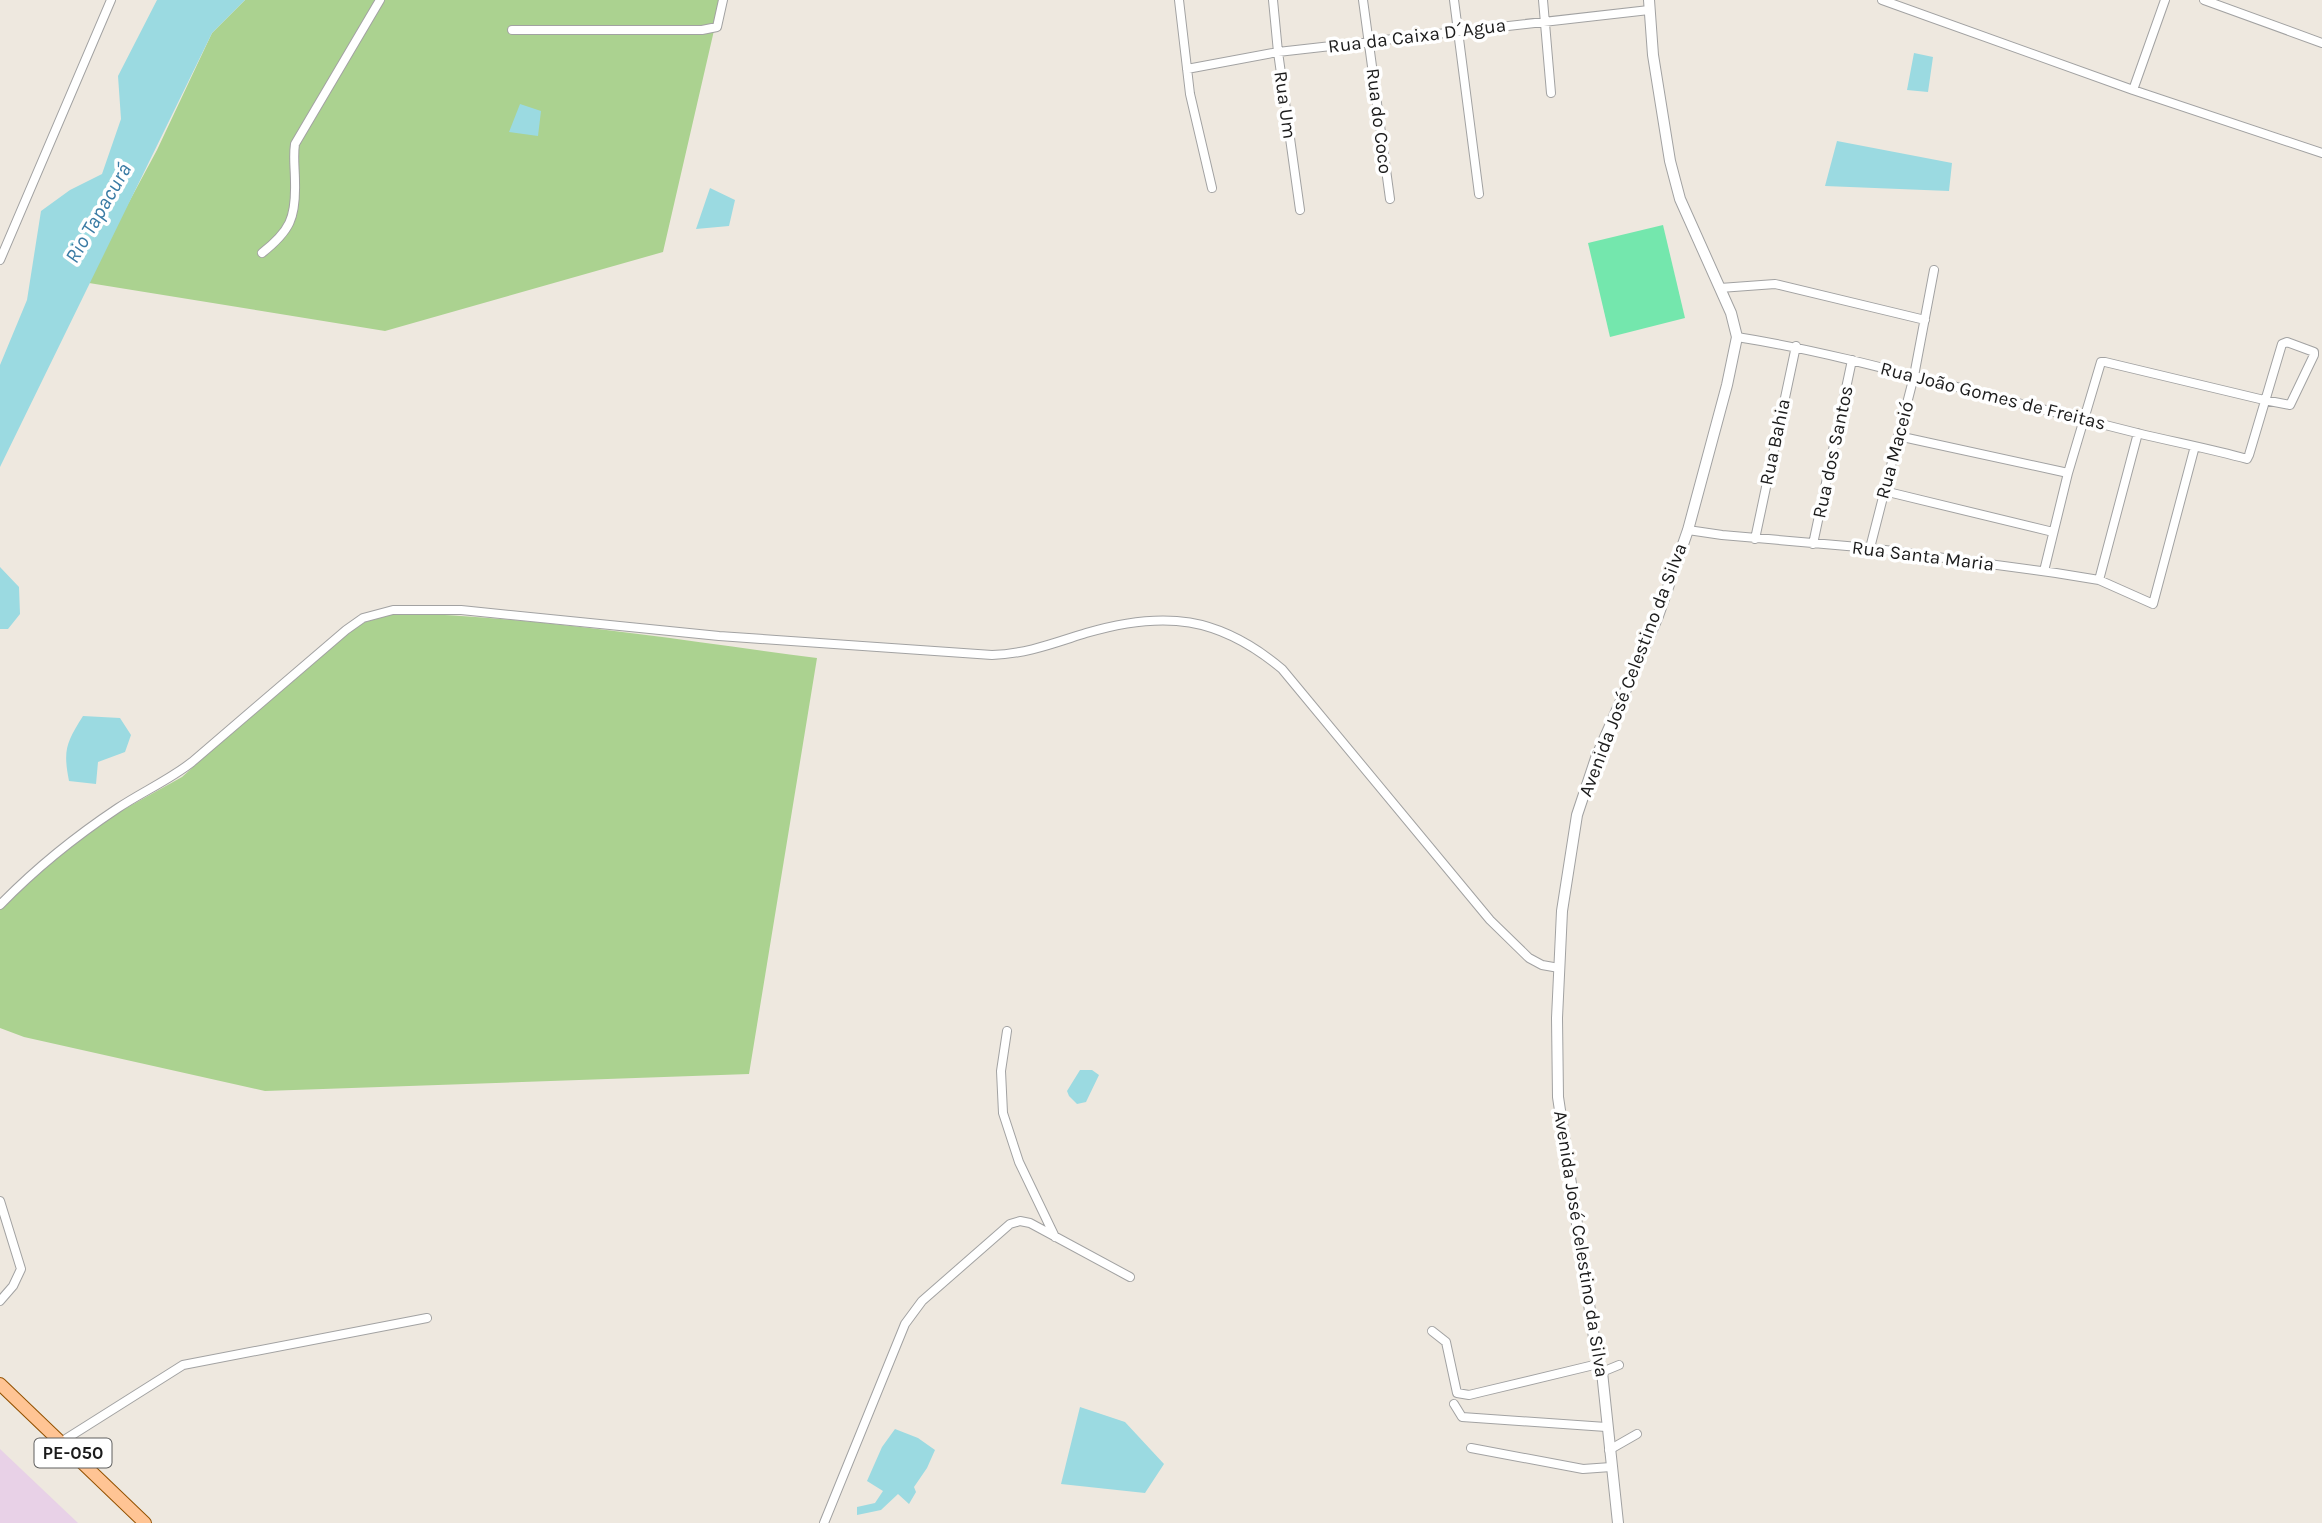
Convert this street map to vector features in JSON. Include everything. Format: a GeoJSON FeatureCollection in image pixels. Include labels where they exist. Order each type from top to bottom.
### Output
{"type":"FeatureCollection","features":[{"type":"Feature","properties":{"kind":"main road","name":"PE-050"},"geometry":{"type":"LineString","coordinates":[[0,1384],[145,1523]]}},
{"type":"Feature","properties":{"kind":"street"},"geometry":{"type":"LineString","coordinates":[[0,260],[111,0]]}},
{"type":"Feature","properties":{"kind":"street"},"geometry":{"type":"LineString","coordinates":[[262,253],[281,238],[291,223],[296,185],[293,161],[295,144],[380,0]]}},
{"type":"Feature","properties":{"kind":"street"},"geometry":{"type":"LineString","coordinates":[[512,30],[702,30],[717,27],[723,0]]}},
{"type":"Feature","properties":{"kind":"street"},"geometry":{"type":"LineString","coordinates":[[1179,0],[1190,94],[1212,188]]}},
{"type":"Feature","properties":{"kind":"street","name":"Rua Um"},"geometry":{"type":"LineString","coordinates":[[1273,0],[1300,210]]}},
{"type":"Feature","properties":{"kind":"street","name":"Rua do Coco"},"geometry":{"type":"LineString","coordinates":[[1363,0],[1390,200]]}},
{"type":"Feature","properties":{"kind":"street"},"geometry":{"type":"LineString","coordinates":[[1454,0],[1479,194]]}},
{"type":"Feature","properties":{"kind":"street"},"geometry":{"type":"LineString","coordinates":[[1543,0],[1551,93]]}},
{"type":"Feature","properties":{"kind":"street"},"geometry":{"type":"LineString","coordinates":[[1882,0],[2133,90],[2322,153]]}},
{"type":"Feature","properties":{"kind":"street"},"geometry":{"type":"LineString","coordinates":[[2133,90],[2165,0]]}},
{"type":"Feature","properties":{"kind":"street"},"geometry":{"type":"LineString","coordinates":[[2204,0],[2322,43]]}},
{"type":"Feature","properties":{"kind":"street","name":"Rua da Caixa D´Agua"},"geometry":{"type":"LineString","coordinates":[[1187,69],[1278,51],[1458,32],[1649,5]]}},
{"type":"Feature","properties":{"kind":"street","name":"Avenida José Celestino da Silva"},"geometry":{"type":"LineString","coordinates":[[1618,1523],[1600,1368],[1558,1097],[1557,1018],[1562,911],[1577,815],[1596,758],[1658,616],[1688,530],[1737,337],[1731,313],[1693,231],[1670,161],[1653,55],[1649,5]]}},
{"type":"Feature","properties":{"kind":"street","name":"Rua Maceió"},"geometry":{"type":"LineString","coordinates":[[1870,548],[1914,376],[1934,270]]}},
{"type":"Feature","properties":{"kind":"street"},"geometry":{"type":"LineString","coordinates":[[1720,288],[1775,284],[1925,320]]}},
{"type":"Feature","properties":{"kind":"street","name":"Rua João Gomes de Freitas"},"geometry":{"type":"LineString","coordinates":[[1737,337],[1796,346],[2246,459],[2264,400]]}},
{"type":"Feature","properties":{"kind":"street"},"geometry":{"type":"LineString","coordinates":[[2044,571],[2068,473],[2101,362],[2264,400],[2291,405],[2314,352],[2287,342],[2282,344],[2264,400]]}},
{"type":"Feature","properties":{"kind":"street","name":"Rua Bahia"},"geometry":{"type":"LineString","coordinates":[[1755,539],[1796,346]]}},
{"type":"Feature","properties":{"kind":"street","name":"Rua dos Santos"},"geometry":{"type":"LineString","coordinates":[[1813,544],[1852,360]]}},
{"type":"Feature","properties":{"kind":"street"},"geometry":{"type":"LineString","coordinates":[[2099,580],[2138,433]]}},
{"type":"Feature","properties":{"kind":"street"},"geometry":{"type":"LineString","coordinates":[[1898,436],[2068,473]]}},
{"type":"Feature","properties":{"kind":"street","name":"Rua Santa Maria"},"geometry":{"type":"LineString","coordinates":[[1688,530],[1755,539],[1870,548],[2044,571],[2099,580],[2153,604],[2195,446]]}},
{"type":"Feature","properties":{"kind":"street"},"geometry":{"type":"LineString","coordinates":[[1884,491],[2053,532]]}},
{"type":"Feature","properties":{"kind":"street"},"geometry":{"type":"LineString","coordinates":[[0,905],[79,836],[116,809],[177,774],[346,630],[376,613],[410,608],[461,610],[719,636],[992,655],[1049,647],[1085,634],[1140,620],[1172,619],[1235,636],[1259,650],[1282,670],[1490,920],[1534,961],[1559,968]]}},
{"type":"Feature","properties":{"kind":"street"},"geometry":{"type":"LineString","coordinates":[[1007,1031],[1001,1071],[1003,1113],[1019,1162],[1055,1237]]}},
{"type":"Feature","properties":{"kind":"street"},"geometry":{"type":"LineString","coordinates":[[0,1201],[21,1269],[18,1279],[0,1301]]}},
{"type":"Feature","properties":{"kind":"street"},"geometry":{"type":"LineString","coordinates":[[824,1523],[901,1333],[916,1308],[1010,1224],[1025,1221],[1130,1277]]}},
{"type":"Feature","properties":{"kind":"street"},"geometry":{"type":"LineString","coordinates":[[61,1442],[183,1365],[427,1318]]}},
{"type":"Feature","properties":{"kind":"street"},"geometry":{"type":"LineString","coordinates":[[1432,1331],[1446,1342],[1457,1393],[1469,1395],[1619,1365]]}},
{"type":"Feature","properties":{"kind":"street"},"geometry":{"type":"LineString","coordinates":[[1454,1404],[1462,1416],[1606,1427]]}},
{"type":"Feature","properties":{"kind":"street"},"geometry":{"type":"LineString","coordinates":[[1609,1450],[1637,1434]]}},
{"type":"Feature","properties":{"kind":"street"},"geometry":{"type":"LineString","coordinates":[[1471,1448],[1583,1469],[1611,1467]]}},
{"type":"Feature","properties":{"kind":"shaded area"},"geometry":{"type":"Polygon","coordinates":[[[0,1449],[78,1523],[0,1523],[0,1449]]]}},
{"type":"Feature","properties":{"kind":"green space"},"geometry":{"type":"Polygon","coordinates":[[[245,0],[721,0],[663,252],[385,331],[89,283],[157,150],[212,33],[245,0]]]}},
{"type":"Feature","properties":{"kind":"green space"},"geometry":{"type":"Polygon","coordinates":[[[1663,225],[1685,318],[1610,337],[1588,243],[1663,225]]]}},
{"type":"Feature","properties":{"kind":"green space"},"geometry":{"type":"Polygon","coordinates":[[[398,613],[556,624],[817,658],[749,1074],[265,1091],[24,1037],[0,1028],[0,905],[85,831],[182,777],[329,645],[365,622],[398,613]]]}},
{"type":"Feature","properties":{"kind":"water","name":"Rio Tapacurá"},"geometry":{"type":"Polygon","coordinates":[[[157,0],[245,0],[212,33],[0,467],[0,365],[27,300],[41,211],[70,190],[102,174],[121,119],[118,76],[157,0]]]}},
{"type":"Feature","properties":{"kind":"water"},"geometry":{"type":"Polygon","coordinates":[[[1914,53],[1933,57],[1928,92],[1907,90],[1914,53]]]}},
{"type":"Feature","properties":{"kind":"water"},"geometry":{"type":"Polygon","coordinates":[[[520,104],[541,111],[538,136],[509,132],[520,104]]]}},
{"type":"Feature","properties":{"kind":"water"},"geometry":{"type":"Polygon","coordinates":[[[1837,141],[1952,163],[1949,191],[1825,186],[1837,141]]]}},
{"type":"Feature","properties":{"kind":"water"},"geometry":{"type":"Polygon","coordinates":[[[710,188],[735,200],[729,226],[696,229],[710,188]]]}},
{"type":"Feature","properties":{"kind":"water"},"geometry":{"type":"Polygon","coordinates":[[[0,567],[19,587],[20,614],[8,629],[0,629],[0,567]]]}},
{"type":"Feature","properties":{"kind":"water"},"geometry":{"type":"Polygon","coordinates":[[[83,716],[120,718],[131,735],[125,752],[98,762],[96,784],[69,781],[67,747],[83,716]]]}},
{"type":"Feature","properties":{"kind":"water"},"geometry":{"type":"Polygon","coordinates":[[[1080,1070],[1092,1070],[1099,1075],[1086,1102],[1077,1104],[1067,1091],[1080,1070]]]}},
{"type":"Feature","properties":{"kind":"water"},"geometry":{"type":"Polygon","coordinates":[[[1080,1407],[1125,1422],[1164,1464],[1145,1493],[1061,1484],[1080,1407]]]}},
{"type":"Feature","properties":{"kind":"water"},"geometry":{"type":"Polygon","coordinates":[[[895,1429],[918,1438],[935,1450],[914,1487],[916,1492],[909,1504],[898,1494],[881,1510],[857,1515],[857,1507],[875,1503],[883,1491],[867,1481],[882,1447],[895,1429]]]}}]}
